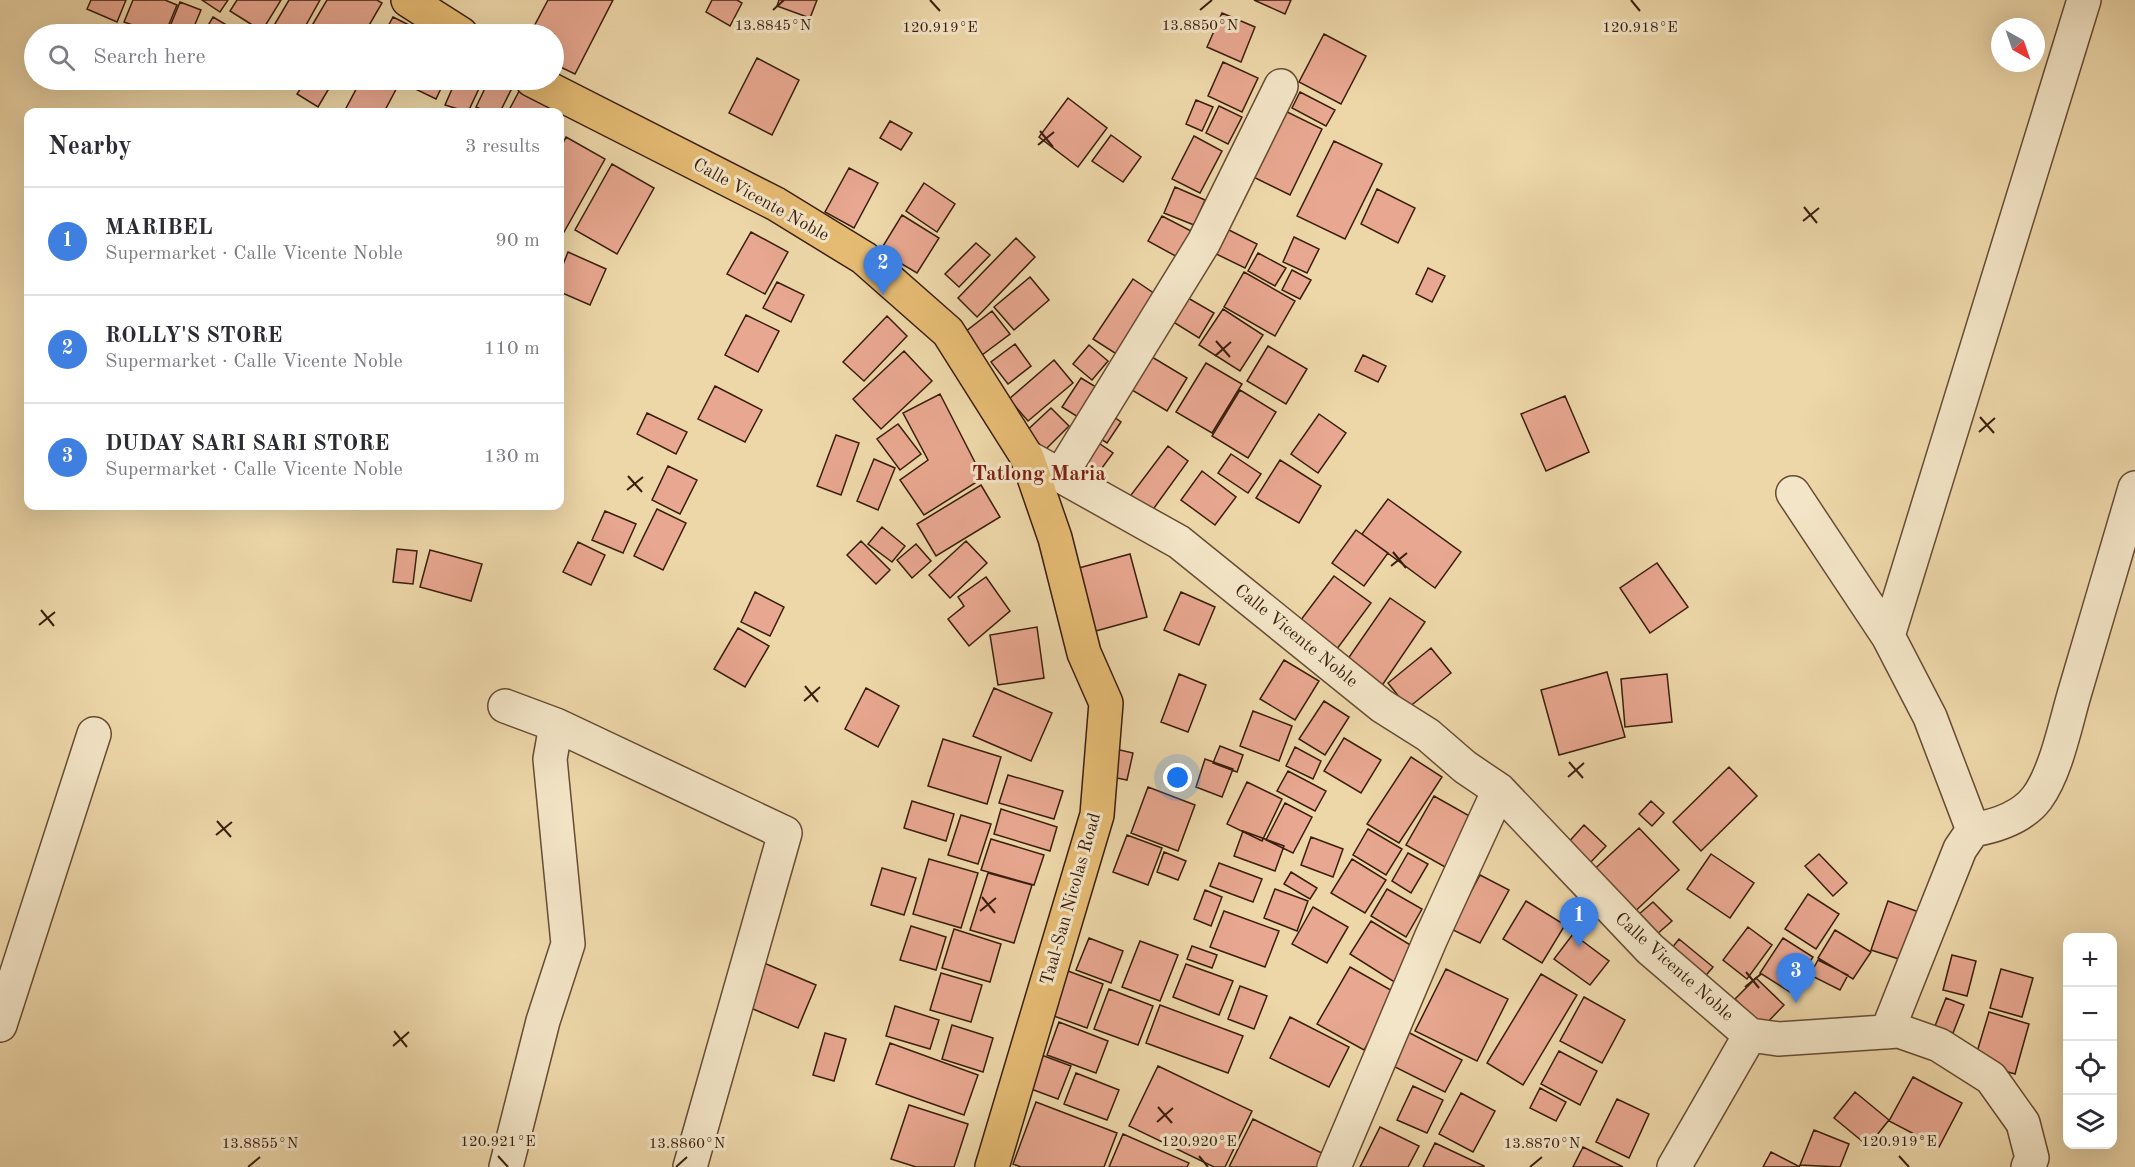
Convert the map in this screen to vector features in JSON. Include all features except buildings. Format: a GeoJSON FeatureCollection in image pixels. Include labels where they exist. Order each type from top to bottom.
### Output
{"type":"FeatureCollection","features":[{"type":"Feature","properties":{"kind":"main road"},"geometry":{"type":"LineString","coordinates":[[408,0],[445,24]]}},
{"type":"Feature","properties":{"kind":"main road","name":"Calle Vicente Noble"},"geometry":{"type":"LineString","coordinates":[[552,90],[777,204],[864,258],[948,332],[1027,458]]}},
{"type":"Feature","properties":{"kind":"main road","name":"Taal-San Nicolas Road"},"geometry":{"type":"LineString","coordinates":[[992,1167],[1098,815],[1106,703],[1084,653],[1055,538],[1027,458]]}},
{"type":"Feature","properties":{"kind":"street"},"geometry":{"type":"LineString","coordinates":[[1888,636],[2084,0]]}},
{"type":"Feature","properties":{"kind":"street"},"geometry":{"type":"LineString","coordinates":[[1060,476],[1204,242],[1281,86]]}},
{"type":"Feature","properties":{"kind":"street","name":"Calle Vicente Noble"},"geometry":{"type":"LineString","coordinates":[[1027,458],[1179,542],[1382,706],[1428,735],[1465,767],[1499,790],[1650,949],[1750,1035],[1778,1039],[1899,1031],[1939,1045],[1991,1078],[2023,1123],[2032,1158],[2028,1167]]}},
{"type":"Feature","properties":{"kind":"street"},"geometry":{"type":"LineString","coordinates":[[1887,1032],[1960,849],[1973,830],[1998,826],[2019,814],[2036,799],[2046,783],[2061,741],[2135,488]]}},
{"type":"Feature","properties":{"kind":"street"},"geometry":{"type":"LineString","coordinates":[[1793,493],[1888,636],[1930,717],[1973,830]]}},
{"type":"Feature","properties":{"kind":"street"},"geometry":{"type":"LineString","coordinates":[[505,706],[556,725],[785,833],[690,1167]]}},
{"type":"Feature","properties":{"kind":"street"},"geometry":{"type":"LineString","coordinates":[[506,1167],[543,1020],[568,944],[550,759],[556,725]]}},
{"type":"Feature","properties":{"kind":"street"},"geometry":{"type":"LineString","coordinates":[[0,1025],[94,734]]}},
{"type":"Feature","properties":{"kind":"street"},"geometry":{"type":"LineString","coordinates":[[1334,1167],[1431,938],[1499,790]]}},
{"type":"Feature","properties":{"kind":"street"},"geometry":{"type":"LineString","coordinates":[[1674,1167],[1750,1035]]}},
{"type":"Feature","properties":{"kind":"place","name":"ROLLY'S STORE"},"geometry":{"type":"Point","coordinates":[883,295]}},
{"type":"Feature","properties":{"kind":"place","name":"MARIBEL"},"geometry":{"type":"Point","coordinates":[1579,947]}},
{"type":"Feature","properties":{"kind":"place","name":"DUDAY SARI SARI STORE"},"geometry":{"type":"Point","coordinates":[1796,1003]}},
{"type":"Feature","properties":{"kind":"district","name":"Tatlong Maria"},"geometry":{"type":"Point","coordinates":[1039,474]}}]}
